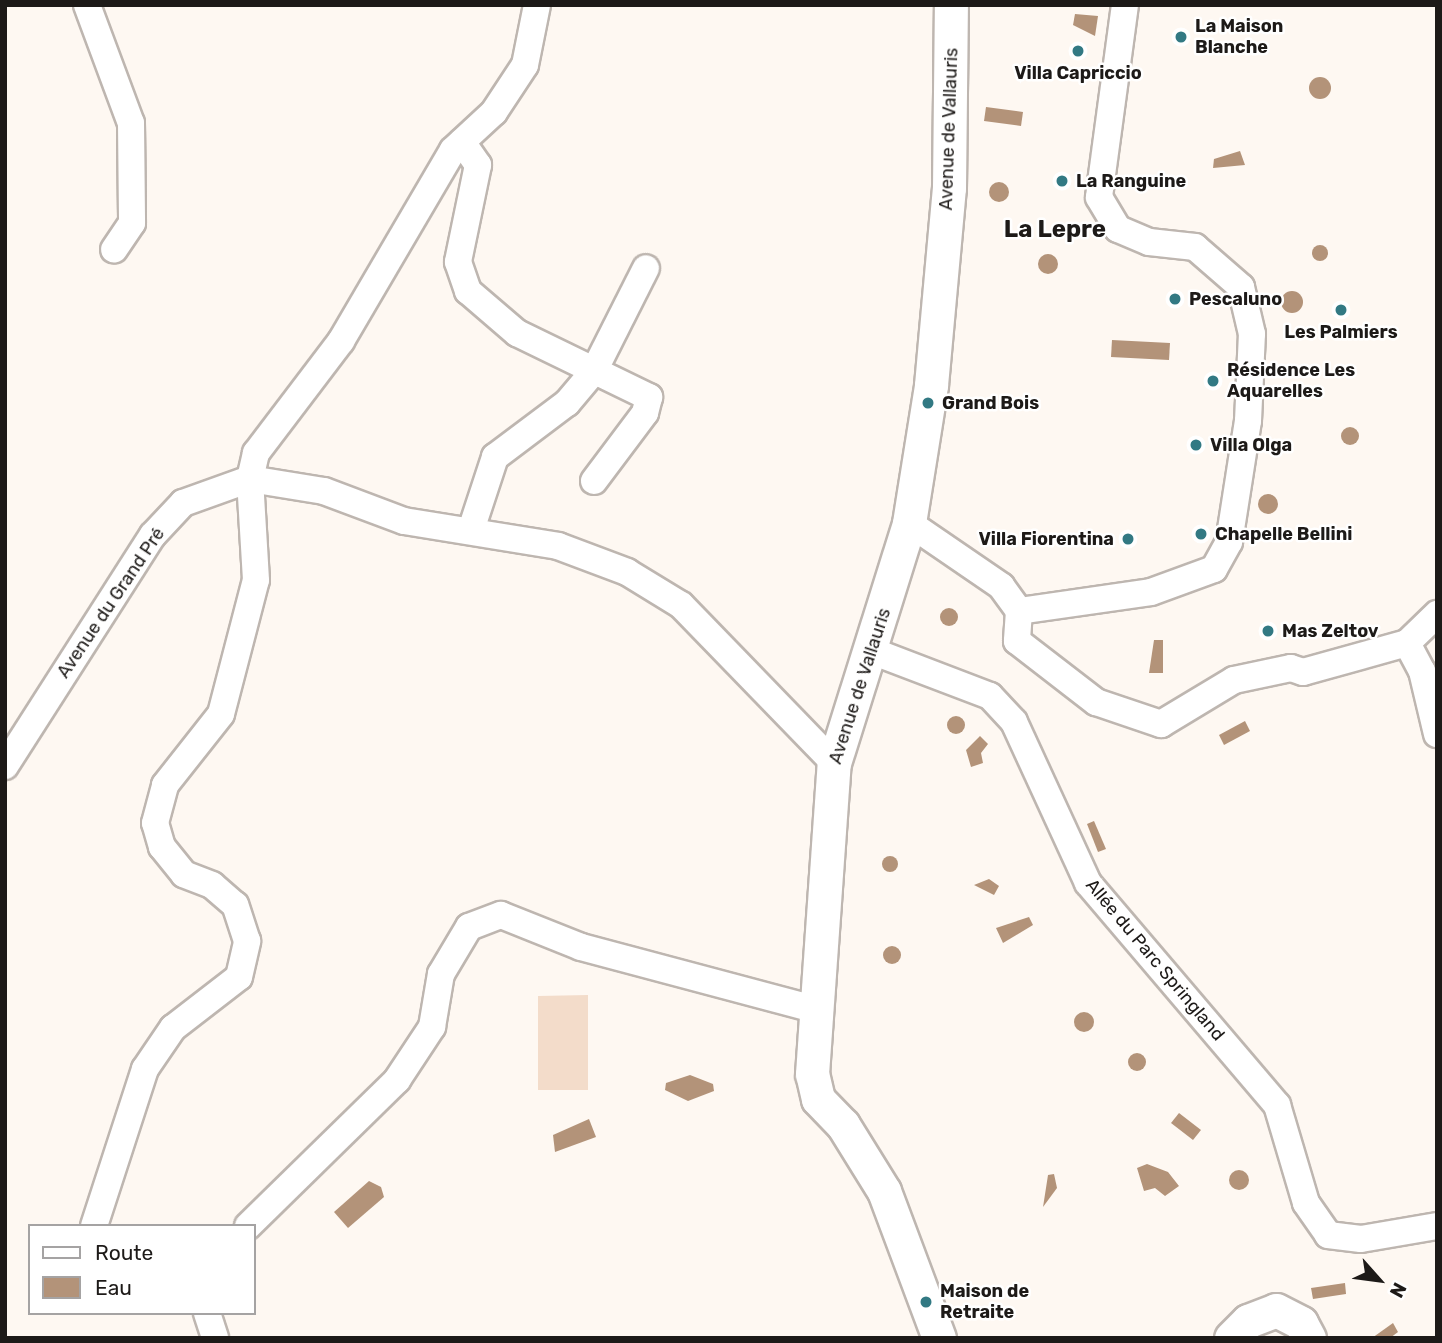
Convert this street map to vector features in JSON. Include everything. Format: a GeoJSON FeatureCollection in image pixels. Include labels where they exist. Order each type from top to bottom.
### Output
{"type":"FeatureCollection","features":[{"type":"Feature","properties":{"kind":"main road","name":"Avenue de Vallauris"},"geometry":{"type":"LineString","coordinates":[[939,1338],[884,1191],[813,1088],[834,763],[872,651],[909,523],[931,384],[949,188],[951,5]]}},
{"type":"Feature","properties":{"kind":"main road"},"geometry":{"type":"LineString","coordinates":[[1231,1338],[1248,1321],[1276,1310],[1301,1323],[1309,1338]]}},
{"type":"Feature","properties":{"kind":"street"},"geometry":{"type":"LineString","coordinates":[[87,5],[131,124],[132,223],[114,250]]}},
{"type":"Feature","properties":{"kind":"street"},"geometry":{"type":"LineString","coordinates":[[95,1224],[145,1069],[173,1028],[239,977],[247,942],[235,905],[212,885],[184,874],[162,846],[155,824],[165,785],[221,713],[256,580],[250,479],[256,453],[341,341],[462,142],[494,112],[525,65],[537,5]]}},
{"type":"Feature","properties":{"kind":"street"},"geometry":{"type":"LineString","coordinates":[[1018,611],[1151,592],[1214,569],[1229,542],[1248,421],[1252,334],[1241,287],[1195,247],[1149,242],[1118,229],[1099,197],[1125,5]]}},
{"type":"Feature","properties":{"kind":"street"},"geometry":{"type":"LineString","coordinates":[[462,142],[478,165],[458,262],[468,290],[517,333],[649,397],[645,414],[594,481]]}},
{"type":"Feature","properties":{"kind":"street"},"geometry":{"type":"LineString","coordinates":[[473,524],[495,457],[567,403],[594,371],[646,268]]}},
{"type":"Feature","properties":{"kind":"street"},"geometry":{"type":"LineString","coordinates":[[250,479],[324,491],[404,521],[558,546],[627,572],[681,605],[834,763]]}},
{"type":"Feature","properties":{"kind":"street","name":"Avenue du Grand Pré"},"geometry":{"type":"LineString","coordinates":[[5,766],[153,535],[184,503],[250,479]]}},
{"type":"Feature","properties":{"kind":"street"},"geometry":{"type":"LineString","coordinates":[[909,523],[1001,586],[1018,611],[1017,641],[1096,702],[1161,724],[1234,680],[1291,668],[1303,672],[1407,643],[1437,614]]}},
{"type":"Feature","properties":{"kind":"street"},"geometry":{"type":"LineString","coordinates":[[1407,643],[1422,671],[1437,734]]}},
{"type":"Feature","properties":{"kind":"street","name":"Allée du Parc Springland"},"geometry":{"type":"LineString","coordinates":[[872,651],[990,696],[1014,722],[1088,883],[1277,1105],[1306,1203],[1328,1236],[1361,1239],[1437,1226]]}},
{"type":"Feature","properties":{"kind":"street"},"geometry":{"type":"LineString","coordinates":[[250,1224],[397,1080],[432,1027],[441,974],[469,926],[501,915],[581,947],[818,1010]]}},
{"type":"Feature","properties":{"kind":"street"},"geometry":{"type":"LineString","coordinates":[[208,1315],[215,1338]]}},
{"type":"Feature","properties":{"kind":"shaded area"},"geometry":{"type":"Polygon","coordinates":[[[588,995],[588,1090],[538,1090],[538,996],[588,995]]]}},
{"type":"Feature","properties":{"kind":"water"},"geometry":{"type":"Polygon","coordinates":[[[1075,14],[1098,16],[1095,36],[1073,25],[1075,14]]]}},
{"type":"Feature","properties":{"kind":"water"},"geometry":{"type":"Polygon","coordinates":[[[1316,77],[1324,77],[1331,84],[1331,92],[1324,99],[1316,99],[1309,92],[1309,84],[1316,77]]]}},
{"type":"Feature","properties":{"kind":"water"},"geometry":{"type":"Polygon","coordinates":[[[986,107],[1023,112],[1021,126],[984,121],[986,107]]]}},
{"type":"Feature","properties":{"kind":"water"},"geometry":{"type":"Polygon","coordinates":[[[1240,151],[1245,165],[1213,168],[1214,159],[1240,151]]]}},
{"type":"Feature","properties":{"kind":"water"},"geometry":{"type":"Polygon","coordinates":[[[995,182],[1003,182],[1009,192],[1003,202],[995,202],[989,196],[989,188],[995,182]]]}},
{"type":"Feature","properties":{"kind":"water"},"geometry":{"type":"Polygon","coordinates":[[[1320,245],[1326,247],[1326,259],[1320,261],[1314,259],[1312,253],[1314,247],[1320,245]]]}},
{"type":"Feature","properties":{"kind":"water"},"geometry":{"type":"Polygon","coordinates":[[[1048,254],[1055,257],[1058,264],[1055,271],[1048,274],[1041,271],[1038,264],[1041,257],[1048,254]]]}},
{"type":"Feature","properties":{"kind":"water"},"geometry":{"type":"Polygon","coordinates":[[[1292,291],[1302,298],[1303,302],[1296,312],[1292,313],[1282,306],[1281,302],[1288,292],[1292,291]]]}},
{"type":"Feature","properties":{"kind":"water"},"geometry":{"type":"Polygon","coordinates":[[[1112,340],[1170,343],[1169,360],[1111,357],[1112,340]]]}},
{"type":"Feature","properties":{"kind":"water"},"geometry":{"type":"Polygon","coordinates":[[[1350,427],[1356,430],[1359,436],[1356,442],[1350,445],[1344,442],[1341,436],[1344,430],[1350,427]]]}},
{"type":"Feature","properties":{"kind":"water"},"geometry":{"type":"Polygon","coordinates":[[[1268,494],[1275,497],[1278,504],[1275,511],[1268,514],[1261,511],[1258,504],[1261,497],[1268,494]]]}},
{"type":"Feature","properties":{"kind":"water"},"geometry":{"type":"Polygon","coordinates":[[[949,608],[955,611],[958,617],[955,623],[949,626],[943,623],[940,617],[943,611],[949,608]]]}},
{"type":"Feature","properties":{"kind":"water"},"geometry":{"type":"Polygon","coordinates":[[[1154,640],[1163,640],[1163,673],[1149,673],[1154,640]]]}},
{"type":"Feature","properties":{"kind":"water"},"geometry":{"type":"Polygon","coordinates":[[[956,716],[963,718],[963,732],[956,734],[949,732],[947,725],[949,718],[956,716]]]}},
{"type":"Feature","properties":{"kind":"water"},"geometry":{"type":"Polygon","coordinates":[[[1245,721],[1250,731],[1224,745],[1219,735],[1245,721]]]}},
{"type":"Feature","properties":{"kind":"water"},"geometry":{"type":"Polygon","coordinates":[[[980,736],[988,744],[981,753],[983,763],[971,767],[966,750],[980,736]]]}},
{"type":"Feature","properties":{"kind":"water"},"geometry":{"type":"Polygon","coordinates":[[[1094,821],[1106,849],[1098,852],[1087,824],[1094,821]]]}},
{"type":"Feature","properties":{"kind":"water"},"geometry":{"type":"Polygon","coordinates":[[[890,856],[898,864],[890,872],[882,864],[890,856]]]}},
{"type":"Feature","properties":{"kind":"water"},"geometry":{"type":"Polygon","coordinates":[[[989,879],[999,886],[994,895],[974,885],[989,879]]]}},
{"type":"Feature","properties":{"kind":"water"},"geometry":{"type":"Polygon","coordinates":[[[1029,917],[1033,925],[1003,943],[996,928],[1029,917]]]}},
{"type":"Feature","properties":{"kind":"water"},"geometry":{"type":"Polygon","coordinates":[[[888,946],[896,946],[901,955],[899,962],[888,964],[883,959],[883,951],[888,946]]]}},
{"type":"Feature","properties":{"kind":"water"},"geometry":{"type":"Polygon","coordinates":[[[1084,1012],[1091,1015],[1094,1022],[1091,1029],[1084,1032],[1077,1029],[1074,1022],[1077,1015],[1084,1012]]]}},
{"type":"Feature","properties":{"kind":"water"},"geometry":{"type":"Polygon","coordinates":[[[1137,1053],[1143,1056],[1146,1062],[1143,1068],[1137,1071],[1131,1068],[1128,1062],[1131,1056],[1137,1053]]]}},
{"type":"Feature","properties":{"kind":"water"},"geometry":{"type":"Polygon","coordinates":[[[690,1075],[713,1084],[714,1091],[688,1101],[665,1090],[666,1083],[690,1075]]]}},
{"type":"Feature","properties":{"kind":"water"},"geometry":{"type":"Polygon","coordinates":[[[1179,1113],[1201,1130],[1193,1140],[1171,1123],[1179,1113]]]}},
{"type":"Feature","properties":{"kind":"water"},"geometry":{"type":"Polygon","coordinates":[[[589,1119],[596,1137],[555,1152],[553,1135],[589,1119]]]}},
{"type":"Feature","properties":{"kind":"water"},"geometry":{"type":"Polygon","coordinates":[[[1147,1164],[1168,1172],[1179,1186],[1165,1196],[1155,1188],[1144,1191],[1137,1168],[1147,1164]]]}},
{"type":"Feature","properties":{"kind":"water"},"geometry":{"type":"Polygon","coordinates":[[[1239,1170],[1246,1173],[1249,1180],[1246,1187],[1239,1190],[1232,1187],[1229,1180],[1232,1173],[1239,1170]]]}},
{"type":"Feature","properties":{"kind":"water"},"geometry":{"type":"Polygon","coordinates":[[[1054,1174],[1057,1188],[1043,1207],[1048,1175],[1054,1174]]]}},
{"type":"Feature","properties":{"kind":"water"},"geometry":{"type":"Polygon","coordinates":[[[369,1181],[381,1187],[384,1197],[348,1228],[334,1212],[369,1181]]]}},
{"type":"Feature","properties":{"kind":"water"},"geometry":{"type":"Polygon","coordinates":[[[1345,1283],[1346,1294],[1313,1299],[1311,1288],[1345,1283]]]}},
{"type":"Feature","properties":{"kind":"water"},"geometry":{"type":"Polygon","coordinates":[[[1393,1323],[1398,1332],[1390,1338],[1372,1338],[1393,1323]]]}},
{"type":"Feature","properties":{"kind":"place","name":"La Maison Blanche"},"geometry":{"type":"Point","coordinates":[1181,37]}},
{"type":"Feature","properties":{"kind":"place","name":"Villa Capriccio"},"geometry":{"type":"Point","coordinates":[1078,51]}},
{"type":"Feature","properties":{"kind":"place","name":"La Ranguine"},"geometry":{"type":"Point","coordinates":[1062,181]}},
{"type":"Feature","properties":{"kind":"place","name":"Pescaluno"},"geometry":{"type":"Point","coordinates":[1175,299]}},
{"type":"Feature","properties":{"kind":"place","name":"Les Palmiers"},"geometry":{"type":"Point","coordinates":[1341,310]}},
{"type":"Feature","properties":{"kind":"place","name":"Résidence Les Aquarelles"},"geometry":{"type":"Point","coordinates":[1213,381]}},
{"type":"Feature","properties":{"kind":"place","name":"Grand Bois"},"geometry":{"type":"Point","coordinates":[928,403]}},
{"type":"Feature","properties":{"kind":"place","name":"Villa Olga"},"geometry":{"type":"Point","coordinates":[1196,445]}},
{"type":"Feature","properties":{"kind":"place","name":"Chapelle Bellini"},"geometry":{"type":"Point","coordinates":[1201,534]}},
{"type":"Feature","properties":{"kind":"place","name":"Villa Fiorentina"},"geometry":{"type":"Point","coordinates":[1128,539]}},
{"type":"Feature","properties":{"kind":"place","name":"Mas Zeltov"},"geometry":{"type":"Point","coordinates":[1268,631]}},
{"type":"Feature","properties":{"kind":"place","name":"Maison de Retraite"},"geometry":{"type":"Point","coordinates":[926,1302]}},
{"type":"Feature","properties":{"kind":"district","name":"La Lepre"},"geometry":{"type":"Point","coordinates":[1055,230]}}]}
